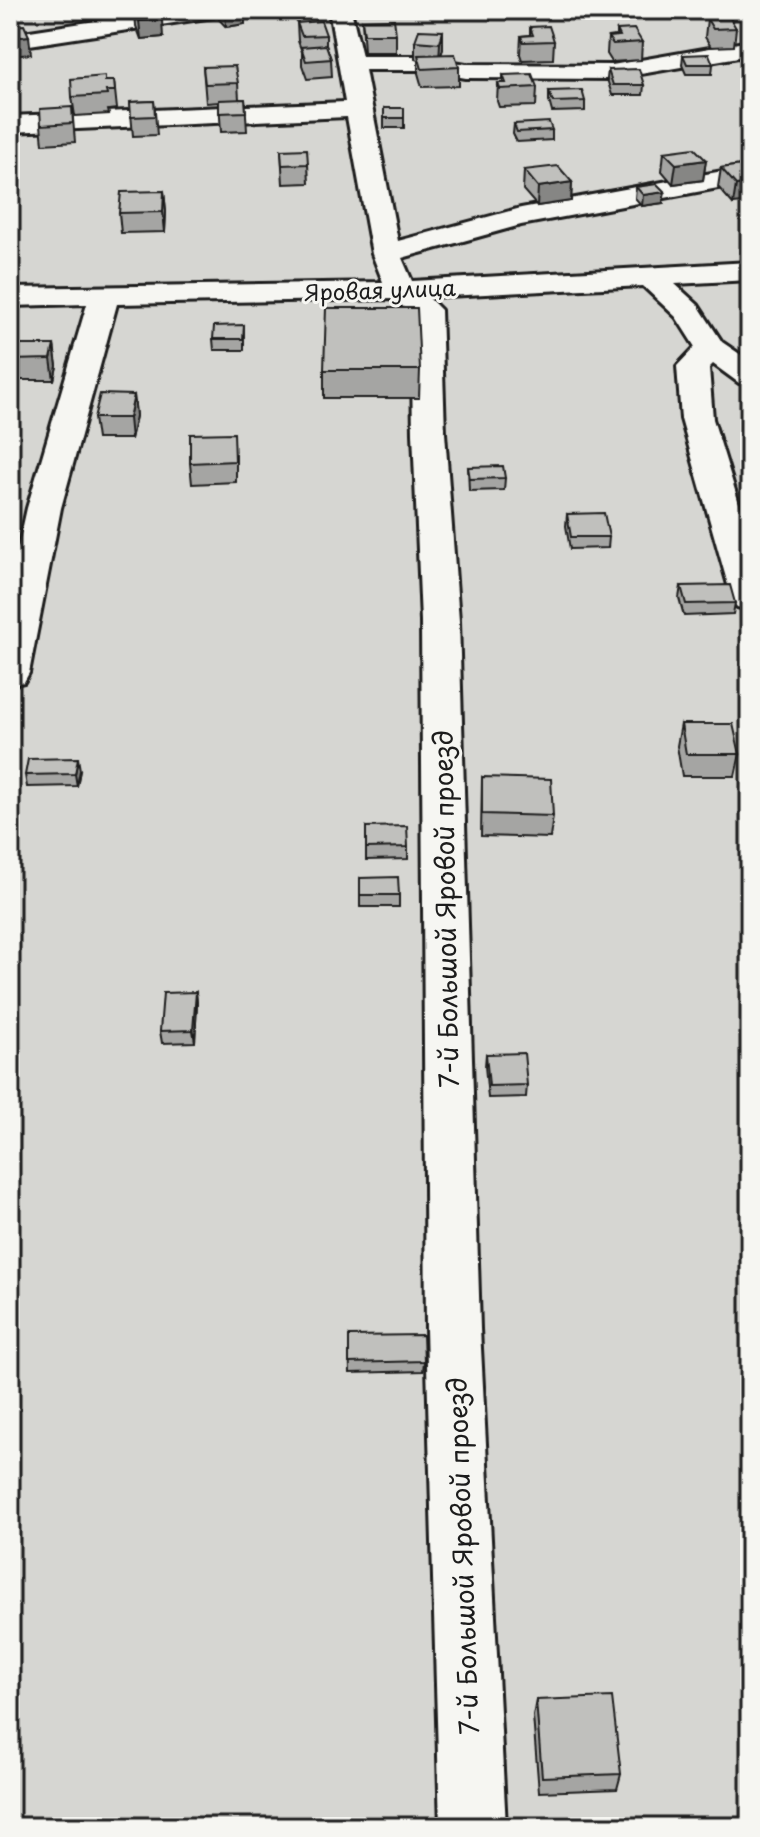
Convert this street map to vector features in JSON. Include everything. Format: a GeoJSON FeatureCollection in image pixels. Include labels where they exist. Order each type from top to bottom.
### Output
{"type":"FeatureCollection","features":[{"type":"Feature","properties":{"kind":"street"},"geometry":{"type":"LineString","coordinates":[[10,41],[213,10]]}},
{"type":"Feature","properties":{"kind":"street"},"geometry":{"type":"LineString","coordinates":[[340,10],[393,272]]}},
{"type":"Feature","properties":{"kind":"street"},"geometry":{"type":"LineString","coordinates":[[351,63],[421,63],[466,71],[612,72],[750,48]]}},
{"type":"Feature","properties":{"kind":"street"},"geometry":{"type":"LineString","coordinates":[[10,124],[358,109]]}},
{"type":"Feature","properties":{"kind":"street"},"geometry":{"type":"LineString","coordinates":[[393,272],[422,241],[575,204],[750,174]]}},
{"type":"Feature","properties":{"kind":"street","name":"Яровая улица"},"geometry":{"type":"LineString","coordinates":[[10,297],[105,295],[393,272],[652,278],[750,271]]}},
{"type":"Feature","properties":{"kind":"street","name":"7-й Большой Яровой проезд"},"geometry":{"type":"LineString","coordinates":[[393,272],[426,310],[429,433],[440,621],[453,1329],[473,1827]]}},
{"type":"Feature","properties":{"kind":"street"},"geometry":{"type":"LineString","coordinates":[[652,278],[687,311],[711,348],[750,376]]}},
{"type":"Feature","properties":{"kind":"street"},"geometry":{"type":"LineString","coordinates":[[10,673],[44,508],[105,295]]}},
{"type":"Feature","properties":{"kind":"street"},"geometry":{"type":"LineString","coordinates":[[711,348],[693,366],[697,419],[750,599]]}},
{"type":"Feature","properties":{"kind":"shaded area"},"geometry":{"type":"Polygon","coordinates":[[[10,10],[750,10],[750,1827],[10,1827],[10,10]]]}},
{"type":"Feature","properties":{"kind":"building"},"geometry":{"type":"Polygon","coordinates":[[[135,10],[158,10],[162,20],[139,21],[135,10]]]}},
{"type":"Feature","properties":{"kind":"building"},"geometry":{"type":"Polygon","coordinates":[[[730,18],[736,28],[713,29],[707,19],[730,18]]]}},
{"type":"Feature","properties":{"kind":"building"},"geometry":{"type":"Polygon","coordinates":[[[394,19],[396,34],[364,34],[362,20],[394,19]]]}},
{"type":"Feature","properties":{"kind":"building"},"geometry":{"type":"Polygon","coordinates":[[[321,21],[326,35],[302,36],[297,23],[321,21]]]}},
{"type":"Feature","properties":{"kind":"building"},"geometry":{"type":"Polygon","coordinates":[[[24,25],[29,36],[10,38],[10,26],[24,25]]]}},
{"type":"Feature","properties":{"kind":"building"},"geometry":{"type":"Polygon","coordinates":[[[549,26],[554,41],[523,42],[521,36],[533,35],[530,27],[549,26]]]}},
{"type":"Feature","properties":{"kind":"building"},"geometry":{"type":"Polygon","coordinates":[[[634,29],[642,42],[613,44],[608,37],[620,36],[617,30],[634,29]]]}},
{"type":"Feature","properties":{"kind":"building"},"geometry":{"type":"Polygon","coordinates":[[[419,30],[443,31],[440,43],[415,41],[419,30]]]}},
{"type":"Feature","properties":{"kind":"building"},"geometry":{"type":"Polygon","coordinates":[[[326,45],[331,59],[306,61],[301,47],[326,45]]]}},
{"type":"Feature","properties":{"kind":"building"},"geometry":{"type":"Polygon","coordinates":[[[455,54],[459,67],[422,69],[418,55],[455,54]]]}},
{"type":"Feature","properties":{"kind":"building"},"geometry":{"type":"Polygon","coordinates":[[[709,54],[713,64],[687,64],[683,55],[709,54]]]}},
{"type":"Feature","properties":{"kind":"building"},"geometry":{"type":"Polygon","coordinates":[[[235,66],[238,83],[205,84],[203,67],[235,66]]]}},
{"type":"Feature","properties":{"kind":"building"},"geometry":{"type":"Polygon","coordinates":[[[639,69],[644,85],[613,85],[608,70],[639,69]]]}},
{"type":"Feature","properties":{"kind":"building"},"geometry":{"type":"Polygon","coordinates":[[[532,74],[537,87],[500,89],[498,83],[506,83],[503,75],[532,74]]]}},
{"type":"Feature","properties":{"kind":"building"},"geometry":{"type":"Polygon","coordinates":[[[105,76],[105,81],[114,81],[115,91],[106,91],[107,95],[72,97],[71,79],[105,76]]]}},
{"type":"Feature","properties":{"kind":"building"},"geometry":{"type":"Polygon","coordinates":[[[582,90],[585,101],[553,102],[549,91],[582,90]]]}},
{"type":"Feature","properties":{"kind":"building"},"geometry":{"type":"Polygon","coordinates":[[[245,99],[246,112],[219,113],[219,100],[245,99]]]}},
{"type":"Feature","properties":{"kind":"building"},"geometry":{"type":"Polygon","coordinates":[[[154,101],[155,116],[131,117],[130,102],[154,101]]]}},
{"type":"Feature","properties":{"kind":"building"},"geometry":{"type":"Polygon","coordinates":[[[72,107],[73,123],[41,125],[40,109],[72,107]]]}},
{"type":"Feature","properties":{"kind":"building"},"geometry":{"type":"Polygon","coordinates":[[[384,108],[404,108],[404,118],[384,118],[384,108]]]}},
{"type":"Feature","properties":{"kind":"building"},"geometry":{"type":"Polygon","coordinates":[[[549,122],[552,130],[517,132],[514,124],[549,122]]]}},
{"type":"Feature","properties":{"kind":"building"},"geometry":{"type":"Polygon","coordinates":[[[694,148],[706,160],[676,164],[664,152],[694,148]]]}},
{"type":"Feature","properties":{"kind":"building"},"geometry":{"type":"Polygon","coordinates":[[[307,149],[308,164],[282,165],[281,150],[307,149]]]}},
{"type":"Feature","properties":{"kind":"building"},"geometry":{"type":"Polygon","coordinates":[[[749,164],[750,183],[736,185],[721,168],[749,164]]]}},
{"type":"Feature","properties":{"kind":"building"},"geometry":{"type":"Polygon","coordinates":[[[558,166],[572,182],[538,187],[524,170],[558,166]]]}},
{"type":"Feature","properties":{"kind":"building"},"geometry":{"type":"Polygon","coordinates":[[[657,184],[665,192],[643,195],[636,187],[657,184]]]}},
{"type":"Feature","properties":{"kind":"building"},"geometry":{"type":"Polygon","coordinates":[[[164,191],[163,212],[119,213],[121,192],[164,191]]]}},
{"type":"Feature","properties":{"kind":"building"},"geometry":{"type":"Polygon","coordinates":[[[326,308],[417,308],[420,370],[324,370],[326,308]]]}},
{"type":"Feature","properties":{"kind":"building"},"geometry":{"type":"Polygon","coordinates":[[[244,325],[243,339],[213,339],[214,326],[244,325]]]}},
{"type":"Feature","properties":{"kind":"building"},"geometry":{"type":"Polygon","coordinates":[[[14,345],[54,345],[51,359],[10,360],[14,345]]]}},
{"type":"Feature","properties":{"kind":"building"},"geometry":{"type":"Polygon","coordinates":[[[100,394],[134,395],[129,418],[94,418],[100,394]]]}},
{"type":"Feature","properties":{"kind":"building"},"geometry":{"type":"Polygon","coordinates":[[[234,433],[235,461],[190,463],[190,434],[234,433]]]}},
{"type":"Feature","properties":{"kind":"building"},"geometry":{"type":"Polygon","coordinates":[[[503,466],[505,478],[470,479],[468,467],[503,466]]]}},
{"type":"Feature","properties":{"kind":"building"},"geometry":{"type":"Polygon","coordinates":[[[604,513],[609,537],[571,537],[567,514],[604,513]]]}},
{"type":"Feature","properties":{"kind":"building"},"geometry":{"type":"Polygon","coordinates":[[[730,585],[735,603],[686,604],[681,586],[730,585]]]}},
{"type":"Feature","properties":{"kind":"building"},"geometry":{"type":"Polygon","coordinates":[[[681,724],[733,724],[740,754],[686,754],[681,724]]]}},
{"type":"Feature","properties":{"kind":"building"},"geometry":{"type":"Polygon","coordinates":[[[78,758],[75,774],[25,775],[28,759],[78,758]]]}},
{"type":"Feature","properties":{"kind":"building"},"geometry":{"type":"Polygon","coordinates":[[[482,777],[551,779],[553,816],[482,814],[482,777]]]}},
{"type":"Feature","properties":{"kind":"building"},"geometry":{"type":"Polygon","coordinates":[[[407,826],[408,847],[366,848],[366,827],[407,826]]]}},
{"type":"Feature","properties":{"kind":"building"},"geometry":{"type":"Polygon","coordinates":[[[398,877],[399,895],[360,895],[360,878],[398,877]]]}},
{"type":"Feature","properties":{"kind":"building"},"geometry":{"type":"Polygon","coordinates":[[[196,992],[193,1030],[160,1031],[163,993],[196,992]]]}},
{"type":"Feature","properties":{"kind":"building"},"geometry":{"type":"Polygon","coordinates":[[[524,1053],[527,1085],[489,1086],[486,1054],[524,1053]]]}},
{"type":"Feature","properties":{"kind":"building"},"geometry":{"type":"Polygon","coordinates":[[[423,1335],[424,1361],[349,1363],[349,1336],[423,1335]]]}},
{"type":"Feature","properties":{"kind":"building"},"geometry":{"type":"Polygon","coordinates":[[[612,1697],[621,1774],[542,1777],[536,1700],[612,1697]]]}}]}
